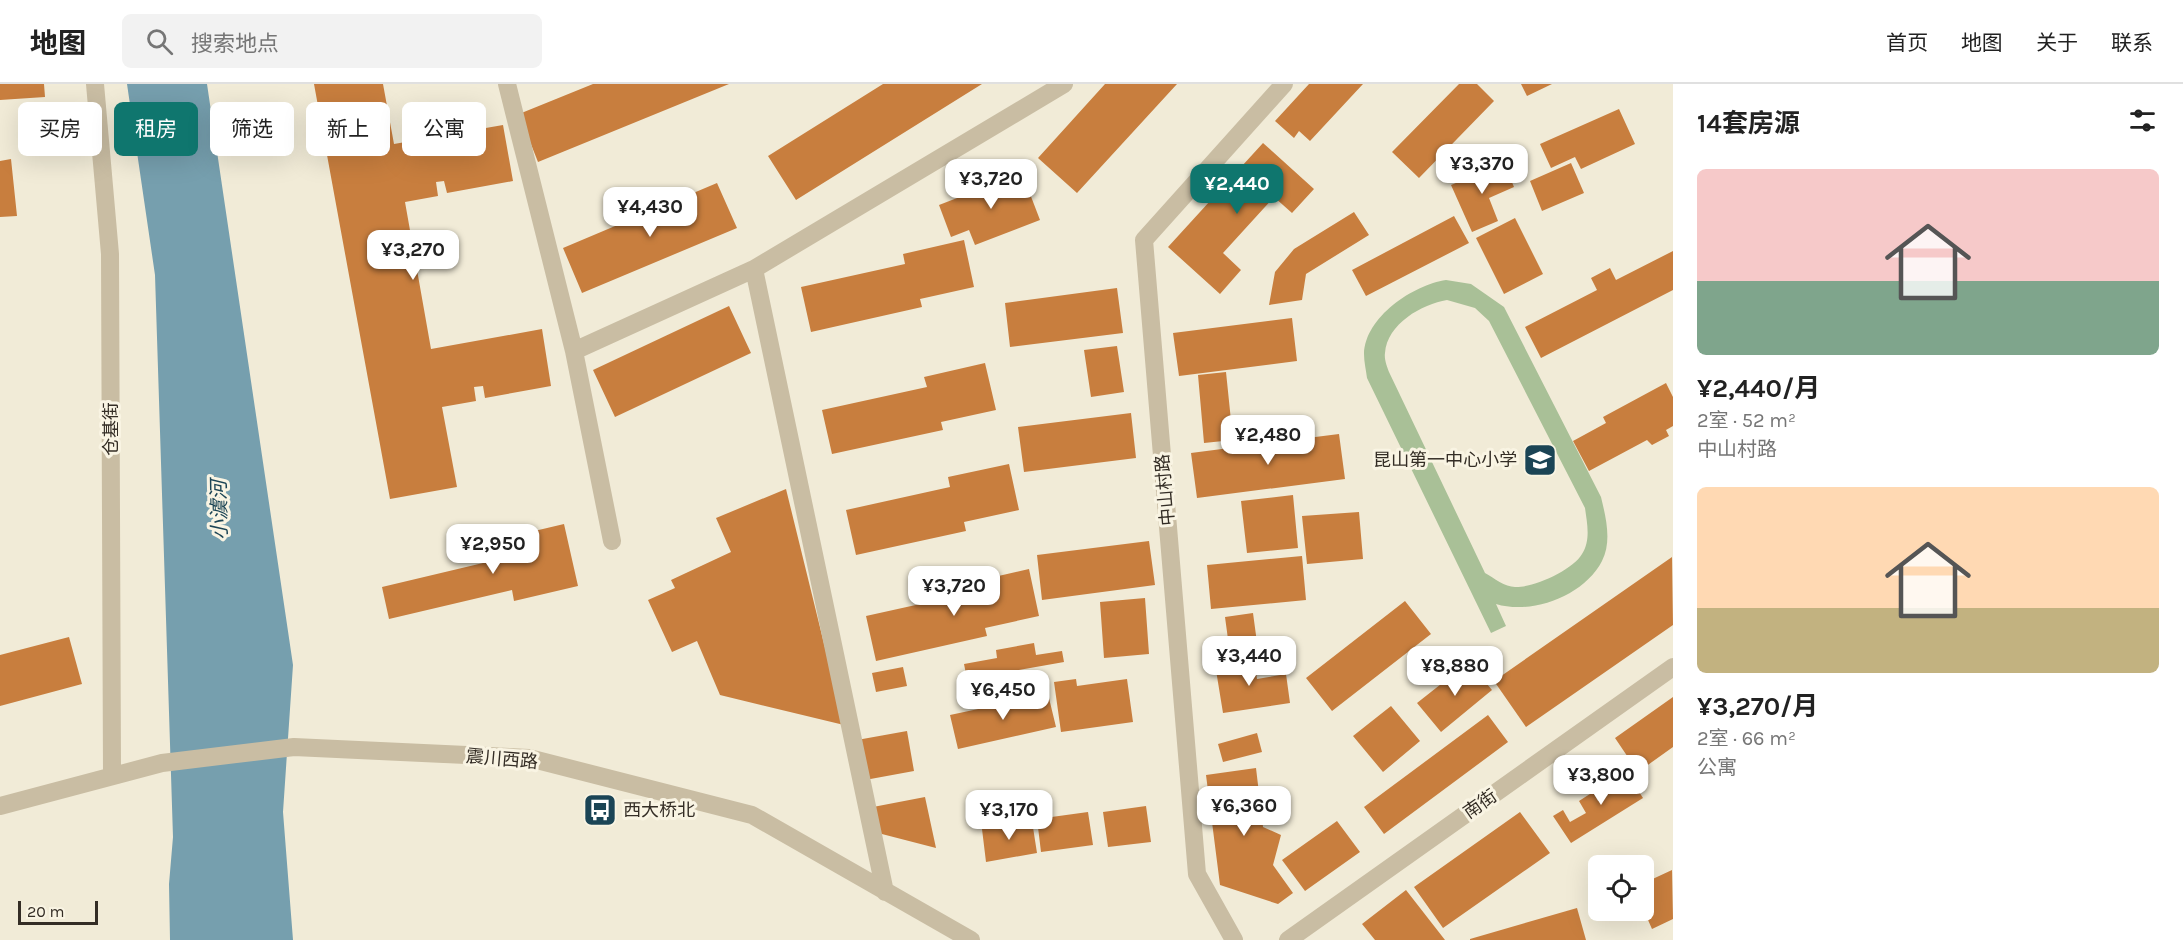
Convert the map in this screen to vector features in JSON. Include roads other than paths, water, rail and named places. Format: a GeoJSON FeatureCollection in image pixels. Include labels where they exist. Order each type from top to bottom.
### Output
{"type":"FeatureCollection","features":[{"type":"Feature","properties":{"kind":"street","name":"仓基街"},"geometry":{"type":"LineString","coordinates":[[95,84],[110,254],[112,775]]}},
{"type":"Feature","properties":{"kind":"street"},"geometry":{"type":"LineString","coordinates":[[507,84],[574,351],[612,541]]}},
{"type":"Feature","properties":{"kind":"street"},"geometry":{"type":"LineString","coordinates":[[574,351],[754,269],[1064,84]]}},
{"type":"Feature","properties":{"kind":"street","name":"中山村路"},"geometry":{"type":"LineString","coordinates":[[1234,940],[1197,874],[1144,240],[1284,84]]}},
{"type":"Feature","properties":{"kind":"street"},"geometry":{"type":"LineString","coordinates":[[754,269],[885,892]]}},
{"type":"Feature","properties":{"kind":"street","name":"南街"},"geometry":{"type":"LineString","coordinates":[[1288,940],[1673,667]]}},
{"type":"Feature","properties":{"kind":"street","name":"震川西路"},"geometry":{"type":"LineString","coordinates":[[0,806],[112,775],[162,764],[294,747],[530,758],[752,815],[970,940]]}},
{"type":"Feature","properties":{"kind":"water","name":"小澞河"},"geometry":{"type":"Polygon","coordinates":[[[127,84],[207,84],[210,104],[210,156],[218,156],[293,665],[283,812],[293,940],[170,940],[169,884],[173,837],[155,275],[138,156],[198,156],[198,102],[130,102],[127,84]]]}},
{"type":"Feature","properties":{"kind":"place","name":"昆山第一中心小学"},"geometry":{"type":"Point","coordinates":[1540,460]}},
{"type":"Feature","properties":{"kind":"place","name":"西大桥北"},"geometry":{"type":"Point","coordinates":[600,810]}}]}
